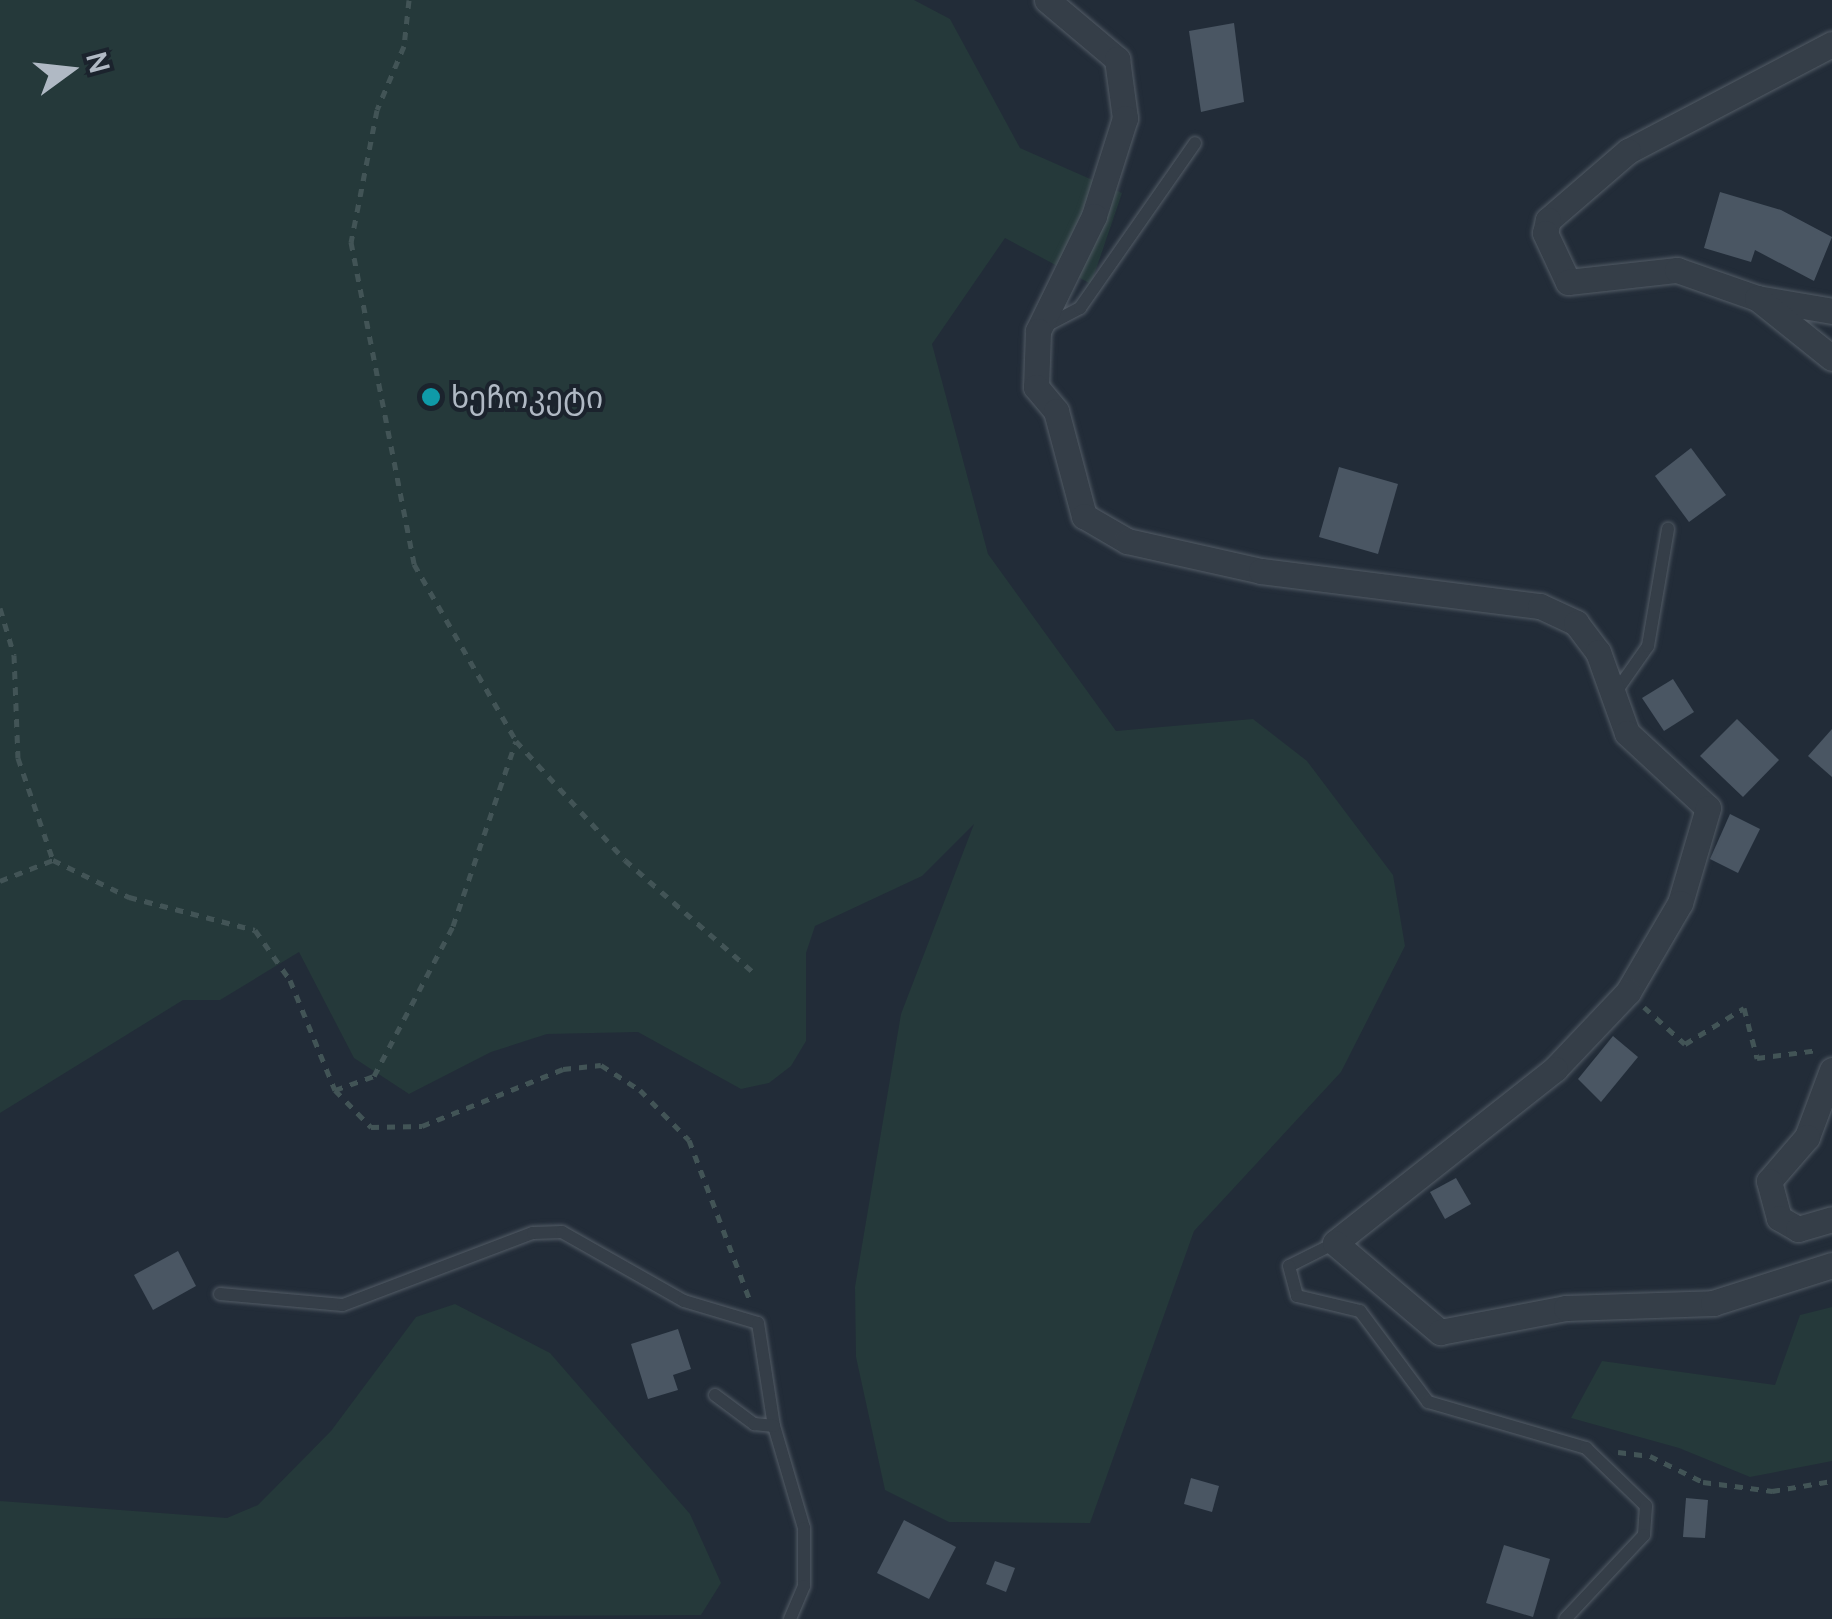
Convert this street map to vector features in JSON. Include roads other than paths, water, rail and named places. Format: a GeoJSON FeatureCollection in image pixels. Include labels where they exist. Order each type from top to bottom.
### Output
{"type":"FeatureCollection","features":[{"type":"Feature","properties":{"kind":"street"},"geometry":{"type":"LineString","coordinates":[[1047,0],[1117,59],[1125,118],[1094,216],[1038,330],[1036,387],[1056,411],[1084,516],[1127,541],[1260,571],[1540,606],[1576,623],[1598,652],[1627,732],[1708,808],[1680,903],[1628,992],[1555,1069],[1335,1243],[1440,1332],[1566,1308],[1713,1303],[1832,1265]]}},
{"type":"Feature","properties":{"kind":"street"},"geometry":{"type":"LineString","coordinates":[[1832,44],[1628,151],[1548,220],[1544,233],[1568,282],[1677,270],[1757,298],[1832,311]]}},
{"type":"Feature","properties":{"kind":"street"},"geometry":{"type":"LineString","coordinates":[[1757,298],[1832,358]]}},
{"type":"Feature","properties":{"kind":"street"},"geometry":{"type":"LineString","coordinates":[[1832,1070],[1807,1137],[1769,1181],[1779,1218],[1798,1229],[1832,1220]]}},
{"type":"Feature","properties":{"kind":"lane"},"geometry":{"type":"LineString","coordinates":[[1038,330],[1080,308],[1195,143]]}},
{"type":"Feature","properties":{"kind":"lane"},"geometry":{"type":"LineString","coordinates":[[1614,696],[1648,646],[1668,529]]}},
{"type":"Feature","properties":{"kind":"lane"},"geometry":{"type":"LineString","coordinates":[[220,1294],[344,1304],[533,1233],[562,1232],[684,1300],[758,1323],[774,1426],[804,1528],[804,1586],[790,1619]]}},
{"type":"Feature","properties":{"kind":"lane"},"geometry":{"type":"LineString","coordinates":[[1335,1243],[1290,1266],[1297,1296],[1360,1311],[1428,1402],[1586,1448],[1646,1506],[1644,1535],[1564,1619]]}},
{"type":"Feature","properties":{"kind":"lane"},"geometry":{"type":"LineString","coordinates":[[715,1394],[754,1424],[774,1426]]}},
{"type":"Feature","properties":{"kind":"place","name":"ხეჩოკეტი"},"geometry":{"type":"Point","coordinates":[431,397]}}]}
